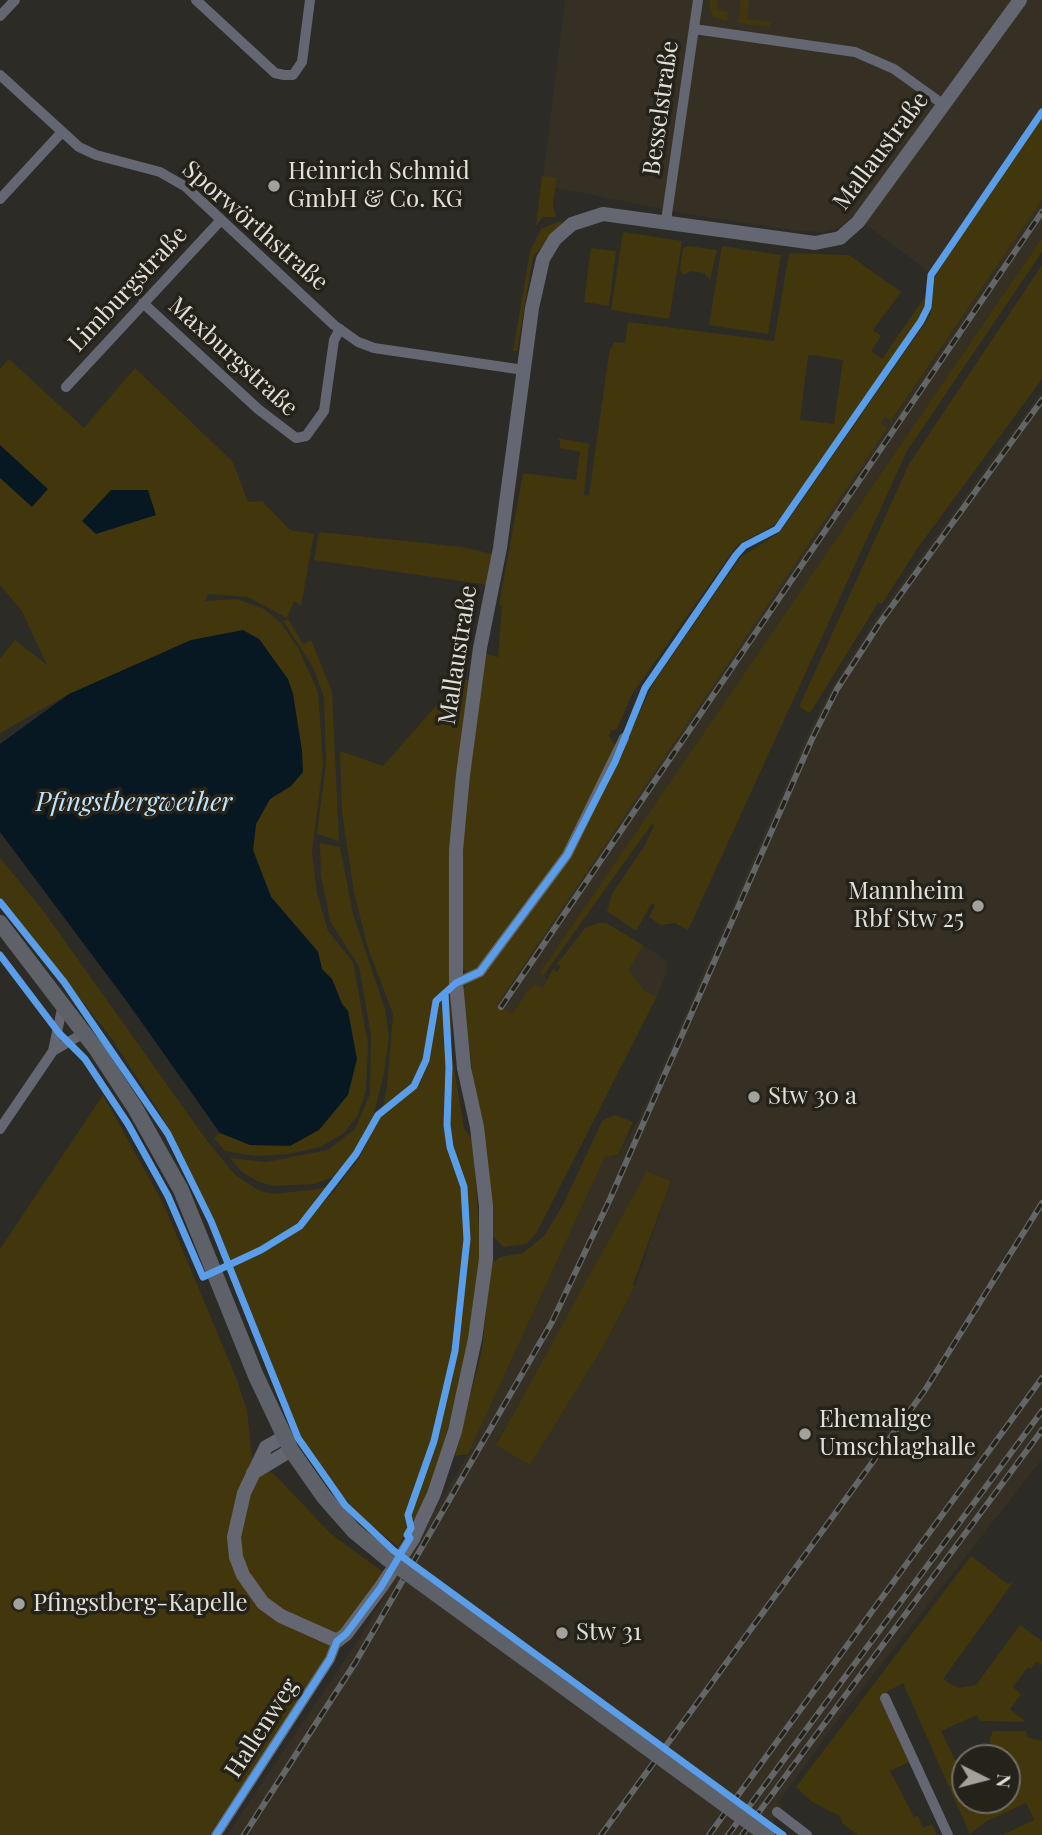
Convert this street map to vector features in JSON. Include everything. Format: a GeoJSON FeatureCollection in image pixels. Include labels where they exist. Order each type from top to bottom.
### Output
{"type":"FeatureCollection","features":[{"type":"Feature","properties":{"kind":"main road"},"geometry":{"type":"LineString","coordinates":[[0,923],[82,1029],[135,1108],[181,1190],[256,1376],[288,1443],[324,1497],[354,1531],[387,1558],[767,1835]]}},
{"type":"Feature","properties":{"kind":"street"},"geometry":{"type":"LineString","coordinates":[[0,16],[15,0]]}},
{"type":"Feature","properties":{"kind":"street"},"geometry":{"type":"LineString","coordinates":[[196,0],[275,73],[293,75],[302,62],[310,0]]}},
{"type":"Feature","properties":{"kind":"street","name":"Besselstraße"},"geometry":{"type":"LineString","coordinates":[[666,221],[698,0]]}},
{"type":"Feature","properties":{"kind":"street","name":"Mallaustraße"},"geometry":{"type":"LineString","coordinates":[[337,1641],[346,1634],[413,1539],[447,1461],[469,1371],[486,1259],[486,1206],[477,1127],[464,1068],[456,983],[456,850],[480,648],[500,548],[540,266],[560,234],[578,219],[603,214],[815,243],[837,240],[856,226],[1020,0]]}},
{"type":"Feature","properties":{"kind":"street"},"geometry":{"type":"LineString","coordinates":[[694,29],[855,52],[894,69],[944,105]]}},
{"type":"Feature","properties":{"kind":"street","name":"Sporwörthstraße"},"geometry":{"type":"LineString","coordinates":[[0,75],[79,147],[96,155],[173,178],[340,329],[374,348],[524,370]]}},
{"type":"Feature","properties":{"kind":"street"},"geometry":{"type":"LineString","coordinates":[[0,199],[62,132]]}},
{"type":"Feature","properties":{"kind":"street","name":"Limburgstraße"},"geometry":{"type":"LineString","coordinates":[[66,387],[221,220]]}},
{"type":"Feature","properties":{"kind":"street","name":"Maxburgstraße"},"geometry":{"type":"LineString","coordinates":[[144,303],[258,410],[288,436],[296,438],[306,436],[324,411],[334,340],[340,329]]}},
{"type":"Feature","properties":{"kind":"street"},"geometry":{"type":"LineString","coordinates":[[456,983],[481,972],[567,855],[624,738]]}},
{"type":"Feature","properties":{"kind":"street"},"geometry":{"type":"LineString","coordinates":[[0,1129],[53,1051],[59,1033],[62,1004]]}},
{"type":"Feature","properties":{"kind":"street"},"geometry":{"type":"LineString","coordinates":[[59,1033],[82,1029]]}},
{"type":"Feature","properties":{"kind":"street"},"geometry":{"type":"LineString","coordinates":[[53,1051],[82,1029]]}},
{"type":"Feature","properties":{"kind":"street"},"geometry":{"type":"LineString","coordinates":[[288,1443],[266,1447],[237,1514],[234,1537],[243,1575],[263,1603],[281,1616],[337,1641]]}},
{"type":"Feature","properties":{"kind":"street","name":"Hallenweg"},"geometry":{"type":"LineString","coordinates":[[216,1835],[330,1659],[337,1641]]}},
{"type":"Feature","properties":{"kind":"street"},"geometry":{"type":"LineString","coordinates":[[885,1698],[948,1835]]}},
{"type":"Feature","properties":{"kind":"street"},"geometry":{"type":"LineString","coordinates":[[777,1812],[807,1835]]}},
{"type":"Feature","properties":{"kind":"shaded area"},"geometry":{"type":"Polygon","coordinates":[[[565,0],[1042,0],[1042,107],[929,272],[853,215],[840,228],[823,232],[798,231],[688,214],[542,185],[565,0]]]}},
{"type":"Feature","properties":{"kind":"shaded area"},"geometry":{"type":"Polygon","coordinates":[[[710,0],[718,0],[717,10],[728,12],[727,21],[714,17],[710,10],[710,0]]]}},
{"type":"Feature","properties":{"kind":"shaded area"},"geometry":{"type":"Polygon","coordinates":[[[741,0],[749,0],[747,19],[771,22],[770,27],[739,23],[741,0]]]}},
{"type":"Feature","properties":{"kind":"shaded area"},"geometry":{"type":"Polygon","coordinates":[[[1042,117],[1042,200],[891,421],[885,417],[881,423],[887,428],[497,1004],[512,1014],[530,988],[535,985],[543,988],[553,969],[557,972],[561,966],[557,964],[585,928],[599,923],[606,923],[643,945],[629,970],[644,991],[657,996],[536,1234],[526,1244],[503,1247],[493,1236],[462,990],[575,849],[654,682],[730,572],[741,557],[780,532],[930,316],[934,280],[939,267],[1042,117]]]}},
{"type":"Feature","properties":{"kind":"shaded area"},"geometry":{"type":"Polygon","coordinates":[[[542,176],[557,178],[553,204],[556,217],[543,217],[536,226],[542,176]]]}},
{"type":"Feature","properties":{"kind":"shaded area"},"geometry":{"type":"Polygon","coordinates":[[[1042,200],[1042,238],[541,973],[548,981],[543,988],[530,988],[512,1015],[496,1004],[514,976],[887,428],[881,423],[885,417],[892,421],[1042,200]]]}},
{"type":"Feature","properties":{"kind":"shaded area"},"geometry":{"type":"Polygon","coordinates":[[[560,221],[562,223],[533,257],[517,351],[513,351],[530,252],[541,229],[560,221]]]}},
{"type":"Feature","properties":{"kind":"shaded area"},"geometry":{"type":"Polygon","coordinates":[[[623,232],[682,241],[669,319],[611,310],[623,232]]]}},
{"type":"Feature","properties":{"kind":"shaded area"},"geometry":{"type":"Polygon","coordinates":[[[1042,238],[1042,252],[907,451],[688,930],[675,923],[661,925],[649,917],[655,905],[652,903],[636,931],[607,911],[612,894],[645,845],[654,826],[652,824],[543,976],[540,973],[1042,238]]]}},
{"type":"Feature","properties":{"kind":"shaded area"},"geometry":{"type":"Polygon","coordinates":[[[688,246],[717,250],[710,280],[704,273],[690,271],[684,275],[680,270],[683,248],[688,246]]]}},
{"type":"Feature","properties":{"kind":"shaded area"},"geometry":{"type":"Polygon","coordinates":[[[722,246],[781,255],[768,334],[709,325],[722,246]]]}},
{"type":"Feature","properties":{"kind":"shaded area"},"geometry":{"type":"Polygon","coordinates":[[[591,248],[616,251],[609,306],[584,302],[591,248]]]}},
{"type":"Feature","properties":{"kind":"shaded area"},"geometry":{"type":"Polygon","coordinates":[[[789,253],[849,255],[901,292],[873,330],[881,336],[871,351],[882,359],[924,298],[927,303],[924,313],[776,524],[737,545],[631,696],[617,729],[611,731],[609,736],[615,745],[614,753],[565,853],[477,968],[467,972],[462,969],[460,840],[486,654],[498,657],[502,606],[499,605],[523,473],[576,480],[580,452],[560,448],[557,438],[589,444],[584,495],[589,496],[609,353],[614,342],[625,343],[628,322],[774,341],[789,253]],[[808,356],[800,420],[834,424],[843,360],[808,356]]]}},
{"type":"Feature","properties":{"kind":"shaded area"},"geometry":{"type":"Polygon","coordinates":[[[1042,265],[1042,379],[917,549],[882,604],[878,603],[810,713],[799,707],[909,464],[1042,265]]]}},
{"type":"Feature","properties":{"kind":"shaded area"},"geometry":{"type":"Polygon","coordinates":[[[9,359],[84,428],[135,368],[233,462],[248,502],[262,501],[290,530],[314,534],[301,606],[294,601],[287,618],[248,597],[208,594],[205,601],[237,599],[264,609],[281,623],[298,648],[318,692],[323,763],[312,852],[317,893],[328,931],[353,962],[368,1044],[366,1090],[358,1115],[343,1134],[320,1147],[289,1154],[255,1156],[225,1151],[214,1138],[220,1133],[250,1145],[351,1031],[348,1011],[342,1004],[332,979],[322,969],[318,951],[272,898],[253,851],[256,824],[270,799],[291,786],[302,751],[293,694],[260,639],[69,694],[0,733],[0,659],[15,640],[47,665],[22,611],[0,585],[0,369],[9,359]]]}},
{"type":"Feature","properties":{"kind":"shaded area"},"geometry":{"type":"Polygon","coordinates":[[[1042,391],[1042,1459],[834,1725],[778,1803],[783,1807],[764,1835],[227,1835],[359,1639],[468,1454],[605,1157],[618,1156],[640,1117],[807,736],[833,686],[874,621],[1042,391]],[[648,1171],[496,1444],[530,1465],[603,1347],[635,1286],[671,1181],[648,1171]]]}},
{"type":"Feature","properties":{"kind":"shaded area"},"geometry":{"type":"Polygon","coordinates":[[[319,532],[462,547],[493,554],[489,585],[314,560],[319,532]]]}},
{"type":"Feature","properties":{"kind":"shaded area"},"geometry":{"type":"Polygon","coordinates":[[[288,619],[303,644],[311,640],[332,692],[339,841],[317,834],[326,763],[324,697],[313,667],[283,621],[288,619]]]}},
{"type":"Feature","properties":{"kind":"shaded area"},"geometry":{"type":"Polygon","coordinates":[[[459,680],[471,680],[451,975],[452,1056],[464,1128],[473,1142],[480,1242],[478,1280],[469,1346],[439,1463],[421,1507],[398,1547],[363,1518],[320,1471],[296,1428],[268,1366],[232,1265],[257,1257],[301,1227],[334,1191],[359,1158],[381,1115],[387,1087],[393,1014],[368,948],[354,893],[342,812],[340,751],[383,766],[459,680]]]}},
{"type":"Feature","properties":{"kind":"shaded area"},"geometry":{"type":"Polygon","coordinates":[[[320,843],[340,847],[353,914],[385,1009],[389,1036],[384,1073],[371,1125],[342,1170],[334,1177],[313,1184],[274,1186],[259,1182],[242,1172],[230,1158],[266,1162],[328,1150],[355,1129],[370,1094],[371,1035],[359,966],[331,923],[321,876],[320,843]]]}},
{"type":"Feature","properties":{"kind":"shaded area"},"geometry":{"type":"Polygon","coordinates":[[[0,858],[42,909],[208,1142],[235,1175],[260,1191],[275,1194],[318,1189],[333,1184],[297,1226],[263,1247],[230,1261],[160,1113],[112,1039],[0,897],[0,858]]]}},
{"type":"Feature","properties":{"kind":"shaded area"},"geometry":{"type":"Polygon","coordinates":[[[643,945],[667,961],[667,972],[657,996],[644,991],[629,970],[643,945]]]}},
{"type":"Feature","properties":{"kind":"shaded area"},"geometry":{"type":"Polygon","coordinates":[[[103,1095],[163,1203],[237,1380],[247,1410],[253,1469],[273,1473],[331,1534],[383,1572],[375,1589],[209,1835],[0,1835],[0,1249],[103,1095]]]}},
{"type":"Feature","properties":{"kind":"shaded area"},"geometry":{"type":"Polygon","coordinates":[[[614,1115],[633,1122],[618,1155],[605,1157],[468,1454],[455,1456],[482,1350],[491,1264],[500,1257],[523,1253],[544,1236],[563,1205],[602,1121],[614,1115]]]}},
{"type":"Feature","properties":{"kind":"shaded area"},"geometry":{"type":"Polygon","coordinates":[[[647,1171],[671,1181],[633,1284],[635,1286],[603,1347],[530,1465],[496,1445],[647,1171]]]}},
{"type":"Feature","properties":{"kind":"shaded area"},"geometry":{"type":"Polygon","coordinates":[[[971,1556],[1008,1584],[1014,1581],[943,1679],[958,1688],[976,1685],[1020,1625],[1042,1641],[1042,1665],[1036,1662],[1031,1669],[1028,1667],[1013,1687],[1021,1694],[1010,1709],[1026,1722],[980,1721],[977,1715],[941,1731],[951,1752],[951,1791],[903,1683],[879,1696],[909,1762],[890,1771],[914,1817],[918,1816],[923,1828],[932,1824],[937,1835],[858,1835],[843,1824],[840,1816],[812,1802],[796,1787],[971,1556]]]}},
{"type":"Feature","properties":{"kind":"shaded area"},"geometry":{"type":"Polygon","coordinates":[[[993,1731],[1026,1731],[1027,1737],[1042,1741],[1042,1835],[1002,1835],[1034,1820],[1026,1803],[1021,1805],[1021,1744],[990,1744],[993,1731]]]}},
{"type":"Feature","properties":{"kind":"shaded area"},"geometry":{"type":"Polygon","coordinates":[[[961,1814],[1002,1814],[985,1822],[970,1834],[961,1814]]]}},
{"type":"Feature","properties":{"kind":"water"},"geometry":{"type":"Polygon","coordinates":[[[0,445],[48,489],[32,507],[0,478],[0,445]]]}},
{"type":"Feature","properties":{"kind":"water"},"geometry":{"type":"Polygon","coordinates":[[[111,490],[148,490],[156,515],[96,534],[82,521],[111,490]]]}},
{"type":"Feature","properties":{"kind":"water","name":"Pfingstbergweiher"},"geometry":{"type":"Polygon","coordinates":[[[243,630],[259,639],[288,679],[293,694],[303,772],[291,786],[270,799],[256,824],[253,850],[271,897],[318,952],[322,969],[332,979],[342,1004],[348,1011],[357,1059],[348,1095],[319,1130],[290,1146],[250,1145],[220,1133],[128,1003],[0,832],[0,744],[69,694],[191,640],[243,630]]]}},
{"type":"Feature","properties":{"kind":"railway"},"geometry":{"type":"LineString","coordinates":[[501,1007],[1042,212]]}},
{"type":"Feature","properties":{"kind":"railway"},"geometry":{"type":"LineString","coordinates":[[244,1835],[355,1663],[552,1322],[610,1199],[812,739],[837,689],[879,624],[1042,400]]}},
{"type":"Feature","properties":{"kind":"railway"},"geometry":{"type":"LineString","coordinates":[[601,1835],[925,1390],[1042,1203]]}},
{"type":"Feature","properties":{"kind":"railway"},"geometry":{"type":"LineString","coordinates":[[709,1835],[1042,1378]]}},
{"type":"Feature","properties":{"kind":"railway"},"geometry":{"type":"LineString","coordinates":[[728,1835],[1042,1411]]}},
{"type":"Feature","properties":{"kind":"railway"},"geometry":{"type":"LineString","coordinates":[[742,1835],[1042,1430]]}},
{"type":"Feature","properties":{"kind":"cycle path"},"geometry":{"type":"LineString","coordinates":[[0,955],[59,1033],[85,1059],[128,1124],[168,1196],[203,1277],[261,1250],[300,1226],[356,1154],[378,1115],[414,1086],[426,1060],[436,1001],[456,983],[480,972],[567,855],[615,762],[645,688],[736,555],[744,546],[777,529],[921,321],[928,307],[931,275],[1042,112]]}},
{"type":"Feature","properties":{"kind":"cycle path"},"geometry":{"type":"LineString","coordinates":[[0,902],[64,982],[168,1134],[211,1221],[298,1438],[345,1505],[393,1550],[783,1835]]}},
{"type":"Feature","properties":{"kind":"cycle path"},"geometry":{"type":"LineString","coordinates":[[216,1835],[330,1659],[337,1641],[346,1634],[381,1587],[410,1538],[407,1535],[411,1528],[408,1515],[434,1441],[455,1351],[467,1239],[464,1187],[450,1147],[447,1125],[449,1067],[445,994]]}},
{"type":"Feature","properties":{"kind":"place","name":"Heinrich Schmid GmbH & Co. KG"},"geometry":{"type":"Point","coordinates":[274,186]}},
{"type":"Feature","properties":{"kind":"place","name":"Mannheim Rbf Stw 25"},"geometry":{"type":"Point","coordinates":[978,906]}},
{"type":"Feature","properties":{"kind":"place","name":"Stw 30 a"},"geometry":{"type":"Point","coordinates":[754,1097]}},
{"type":"Feature","properties":{"kind":"place","name":"Ehemalige Umschlaghalle"},"geometry":{"type":"Point","coordinates":[805,1434]}},
{"type":"Feature","properties":{"kind":"place","name":"Pfingstberg-Kapelle"},"geometry":{"type":"Point","coordinates":[19,1604]}},
{"type":"Feature","properties":{"kind":"place","name":"Stw 31"},"geometry":{"type":"Point","coordinates":[562,1633]}}]}
